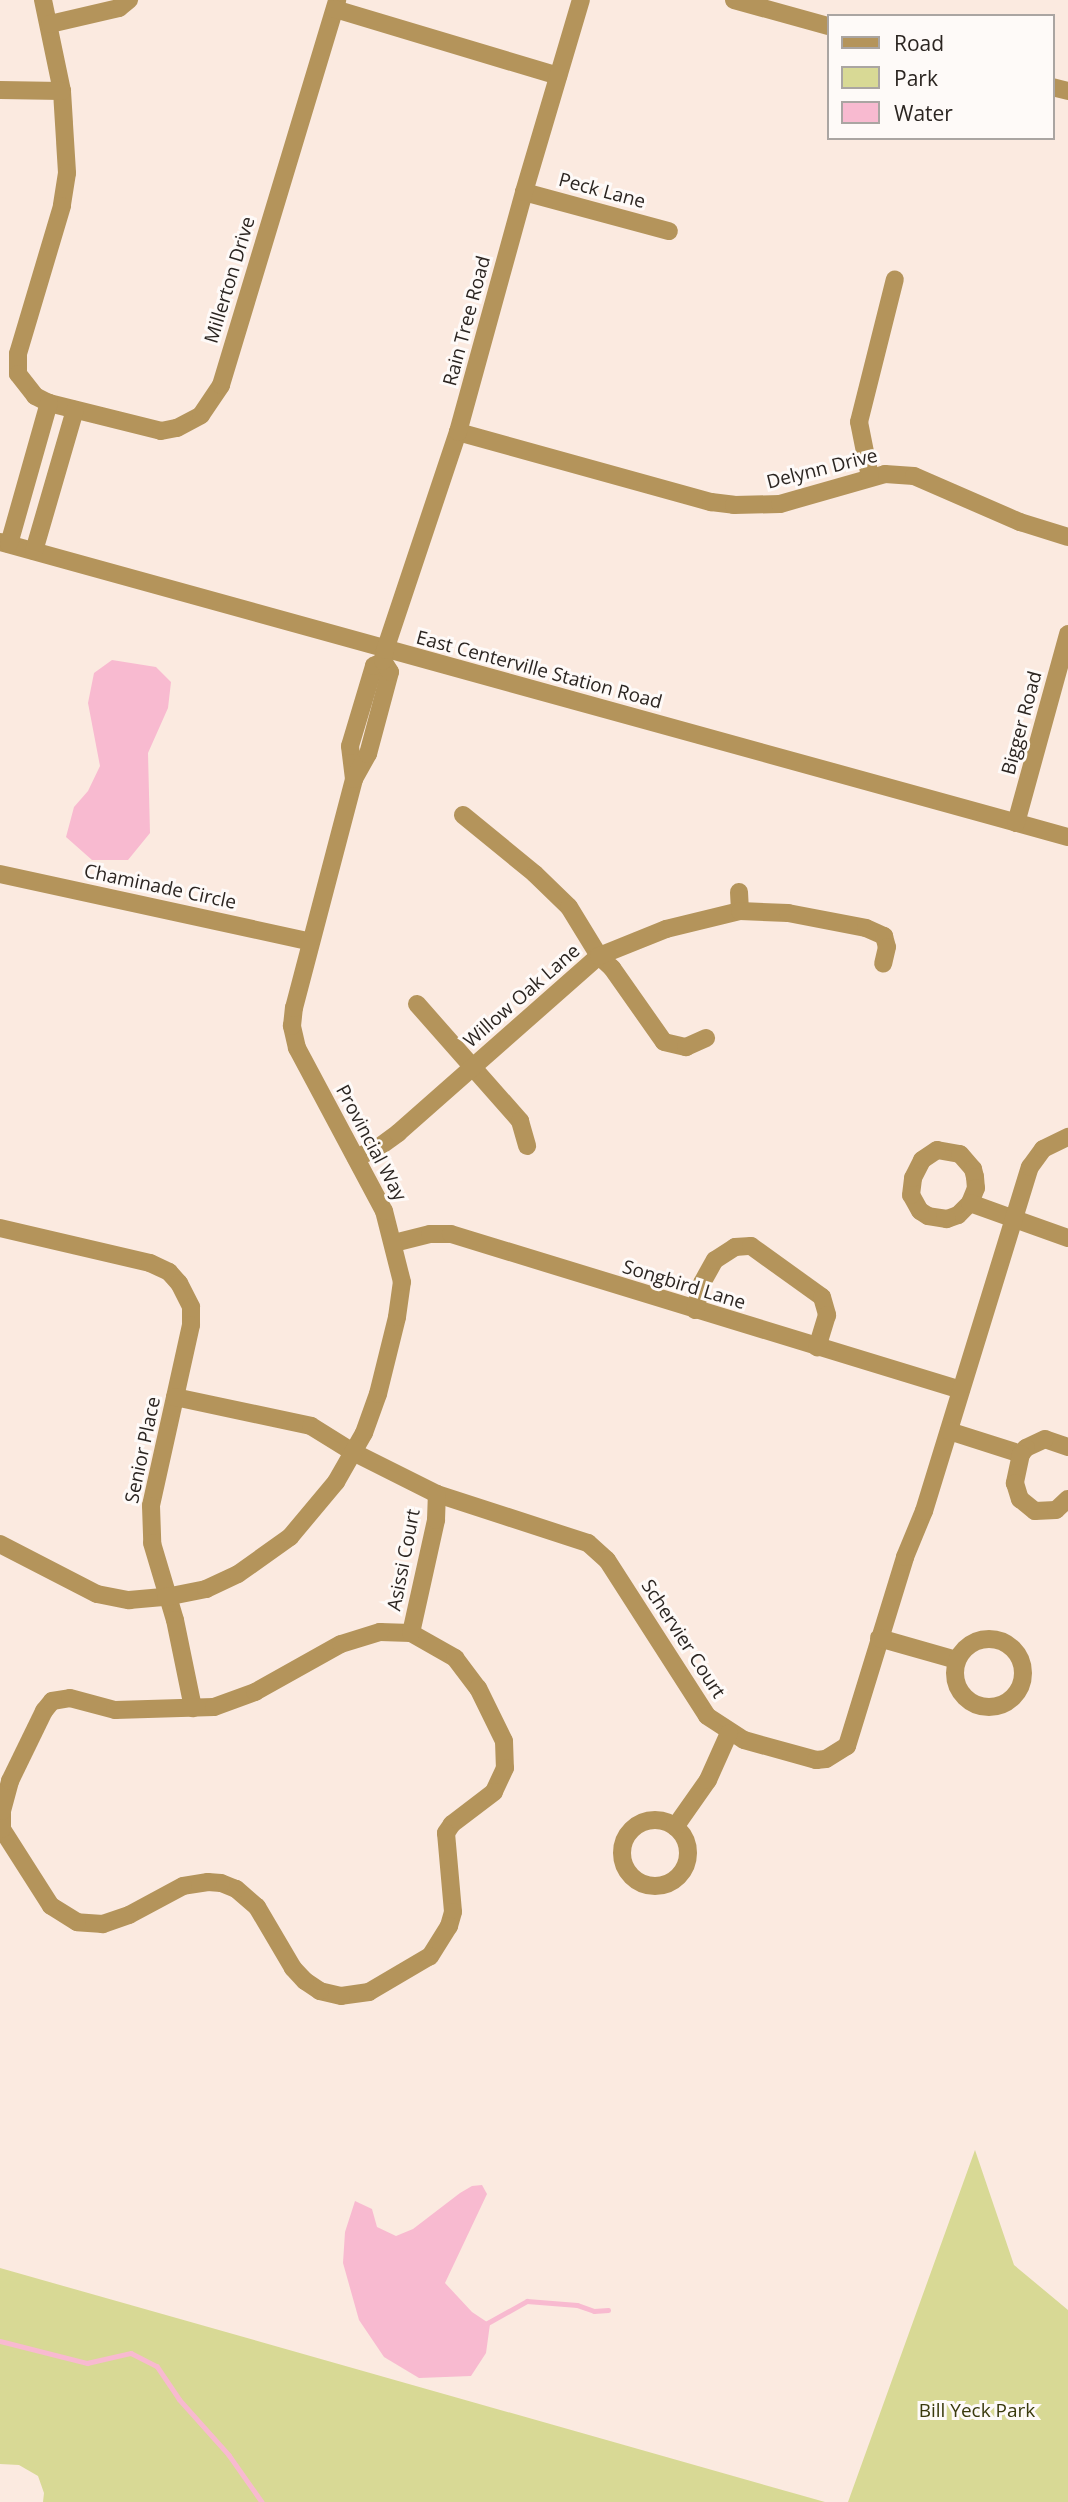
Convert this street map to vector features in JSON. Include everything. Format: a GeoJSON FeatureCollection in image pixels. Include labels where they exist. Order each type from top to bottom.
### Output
{"type":"FeatureCollection","features":[{"type":"Feature","properties":{"kind":"street"},"geometry":{"type":"LineString","coordinates":[[5,543],[49,403],[27,388],[16,367],[62,206],[68,151],[62,91],[43,0]]}},
{"type":"Feature","properties":{"kind":"street"},"geometry":{"type":"LineString","coordinates":[[50,24],[119,8],[130,0]]}},
{"type":"Feature","properties":{"kind":"street","name":"Rain Tree Road"},"geometry":{"type":"LineString","coordinates":[[384,655],[458,432],[524,192],[581,0]]}},
{"type":"Feature","properties":{"kind":"street"},"geometry":{"type":"LineString","coordinates":[[734,0],[827,26]]}},
{"type":"Feature","properties":{"kind":"street"},"geometry":{"type":"LineString","coordinates":[[336,4],[558,76]]}},
{"type":"Feature","properties":{"kind":"street","name":"Millerton Drive"},"geometry":{"type":"LineString","coordinates":[[49,403],[160,431],[190,422],[210,406],[221,385],[336,4]]}},
{"type":"Feature","properties":{"kind":"street"},"geometry":{"type":"LineString","coordinates":[[0,90],[62,91]]}},
{"type":"Feature","properties":{"kind":"street","name":"Peck Lane"},"geometry":{"type":"LineString","coordinates":[[524,192],[669,231]]}},
{"type":"Feature","properties":{"kind":"street"},"geometry":{"type":"LineString","coordinates":[[870,477],[859,422],[895,279]]}},
{"type":"Feature","properties":{"kind":"street"},"geometry":{"type":"LineString","coordinates":[[34,551],[75,410]]}},
{"type":"Feature","properties":{"kind":"street","name":"Delynn Drive"},"geometry":{"type":"LineString","coordinates":[[458,432],[710,502],[734,505],[780,504],[870,477],[892,474],[914,476],[1020,522],[1068,537]]}},
{"type":"Feature","properties":{"kind":"street","name":"East Centerville Station Road"},"geometry":{"type":"LineString","coordinates":[[5,543],[384,655],[1068,837]]}},
{"type":"Feature","properties":{"kind":"street","name":"Bigger Road"},"geometry":{"type":"LineString","coordinates":[[1016,823],[1068,634]]}},
{"type":"Feature","properties":{"kind":"street","name":"Provincial Way"},"geometry":{"type":"LineString","coordinates":[[0,1544],[97,1594],[129,1600],[166,1598],[206,1589],[238,1574],[290,1537],[336,1482],[364,1433],[378,1394],[397,1317],[402,1282],[384,1211],[297,1048],[292,1026],[293,1008],[354,779],[368,754],[390,672],[384,655]]}},
{"type":"Feature","properties":{"kind":"street"},"geometry":{"type":"LineString","coordinates":[[463,815],[535,874],[569,907],[599,956],[612,968],[664,1042],[686,1047],[706,1038]]}},
{"type":"Feature","properties":{"kind":"street","name":"Chaminade Circle"},"geometry":{"type":"LineString","coordinates":[[0,874],[311,942]]}},
{"type":"Feature","properties":{"kind":"street"},"geometry":{"type":"LineString","coordinates":[[739,892],[740,911]]}},
{"type":"Feature","properties":{"kind":"street","name":"Willow Oak Lane"},"geometry":{"type":"LineString","coordinates":[[356,1158],[379,1147],[398,1133],[599,956],[666,929],[740,911],[788,913],[866,928],[884,936],[887,947],[883,964]]}},
{"type":"Feature","properties":{"kind":"street"},"geometry":{"type":"LineString","coordinates":[[417,1004],[520,1121],[527,1146]]}},
{"type":"Feature","properties":{"kind":"street","name":"Schervier Court"},"geometry":{"type":"LineString","coordinates":[[175,1397],[311,1426],[353,1452],[437,1494],[575,1536],[601,1552],[707,1716],[729,1733],[816,1760],[843,1751],[1036,1157],[1043,1149],[1068,1137]]}},
{"type":"Feature","properties":{"kind":"street"},"geometry":{"type":"LineString","coordinates":[[970,1203],[1013,1221],[1068,1238]]}},
{"type":"Feature","properties":{"kind":"street","name":"Senior Place"},"geometry":{"type":"LineString","coordinates":[[0,1228],[150,1263],[169,1272],[179,1283],[191,1307],[191,1325],[150,1506],[152,1543],[166,1598],[175,1620],[193,1708]]}},
{"type":"Feature","properties":{"kind":"street","name":"Songbird Lane"},"geometry":{"type":"LineString","coordinates":[[394,1243],[430,1234],[451,1234],[961,1390]]}},
{"type":"Feature","properties":{"kind":"street"},"geometry":{"type":"LineString","coordinates":[[695,1310],[702,1283],[715,1260],[735,1247],[751,1246],[822,1297],[827,1315],[817,1348]]}},
{"type":"Feature","properties":{"kind":"street"},"geometry":{"type":"LineString","coordinates":[[949,1431],[1021,1454]]}},
{"type":"Feature","properties":{"kind":"street"},"geometry":{"type":"LineString","coordinates":[[1068,1447],[1045,1439],[1026,1448],[1021,1454],[1015,1483],[1020,1500],[1035,1511],[1048,1512],[1062,1506],[1068,1499]]}},
{"type":"Feature","properties":{"kind":"street","name":"Asissi Court"},"geometry":{"type":"LineString","coordinates":[[411,1633],[436,1520],[437,1494]]}},
{"type":"Feature","properties":{"kind":"street"},"geometry":{"type":"LineString","coordinates":[[380,1632],[411,1633],[455,1658],[478,1688],[504,1741],[505,1768],[494,1792],[452,1824],[446,1833],[454,1898],[449,1926],[441,1942],[419,1965],[369,1992],[341,1996],[320,1991],[305,1981],[293,1968],[257,1906],[236,1889],[221,1883],[183,1886],[113,1922],[77,1922],[51,1906],[2,1829],[2,1811],[10,1781],[44,1711],[52,1701],[70,1698],[115,1710],[193,1708],[231,1702],[362,1635],[380,1632]]}},
{"type":"Feature","properties":{"kind":"street"},"geometry":{"type":"LineString","coordinates":[[879,1638],[957,1660]]}},
{"type":"Feature","properties":{"kind":"street"},"geometry":{"type":"LineString","coordinates":[[676,1827],[708,1780],[729,1733]]}},
{"type":"Feature","properties":{"kind":"green space","name":"Bill Yeck Park"},"geometry":{"type":"Polygon","coordinates":[[[975,2150],[1014,2265],[1068,2310],[1068,2502],[848,2502],[975,2150]]]}},
{"type":"Feature","properties":{"kind":"green space"},"geometry":{"type":"Polygon","coordinates":[[[0,2268],[825,2502],[43,2502],[44,2493],[38,2476],[19,2465],[0,2464],[0,2268]]]}},
{"type":"Feature","properties":{"kind":"water"},"geometry":{"type":"Polygon","coordinates":[[[112,660],[156,667],[171,682],[168,708],[148,753],[150,833],[128,860],[92,860],[66,837],[74,807],[88,791],[100,766],[88,703],[94,673],[112,660]]]}},
{"type":"Feature","properties":{"kind":"water"},"geometry":{"type":"Polygon","coordinates":[[[482,2185],[487,2194],[445,2283],[472,2312],[490,2324],[486,2353],[471,2376],[419,2378],[384,2357],[359,2320],[343,2263],[345,2232],[355,2201],[372,2209],[377,2227],[396,2236],[413,2229],[460,2193],[472,2186],[482,2185]]]}},
{"type":"Feature","properties":{"kind":"waterway"},"geometry":{"type":"LineString","coordinates":[[484,2325],[527,2301],[577,2305],[594,2311],[608,2310]]}},
{"type":"Feature","properties":{"kind":"waterway"},"geometry":{"type":"LineString","coordinates":[[0,2341],[87,2363],[131,2353],[157,2366],[179,2399],[229,2455],[262,2502]]}}]}
